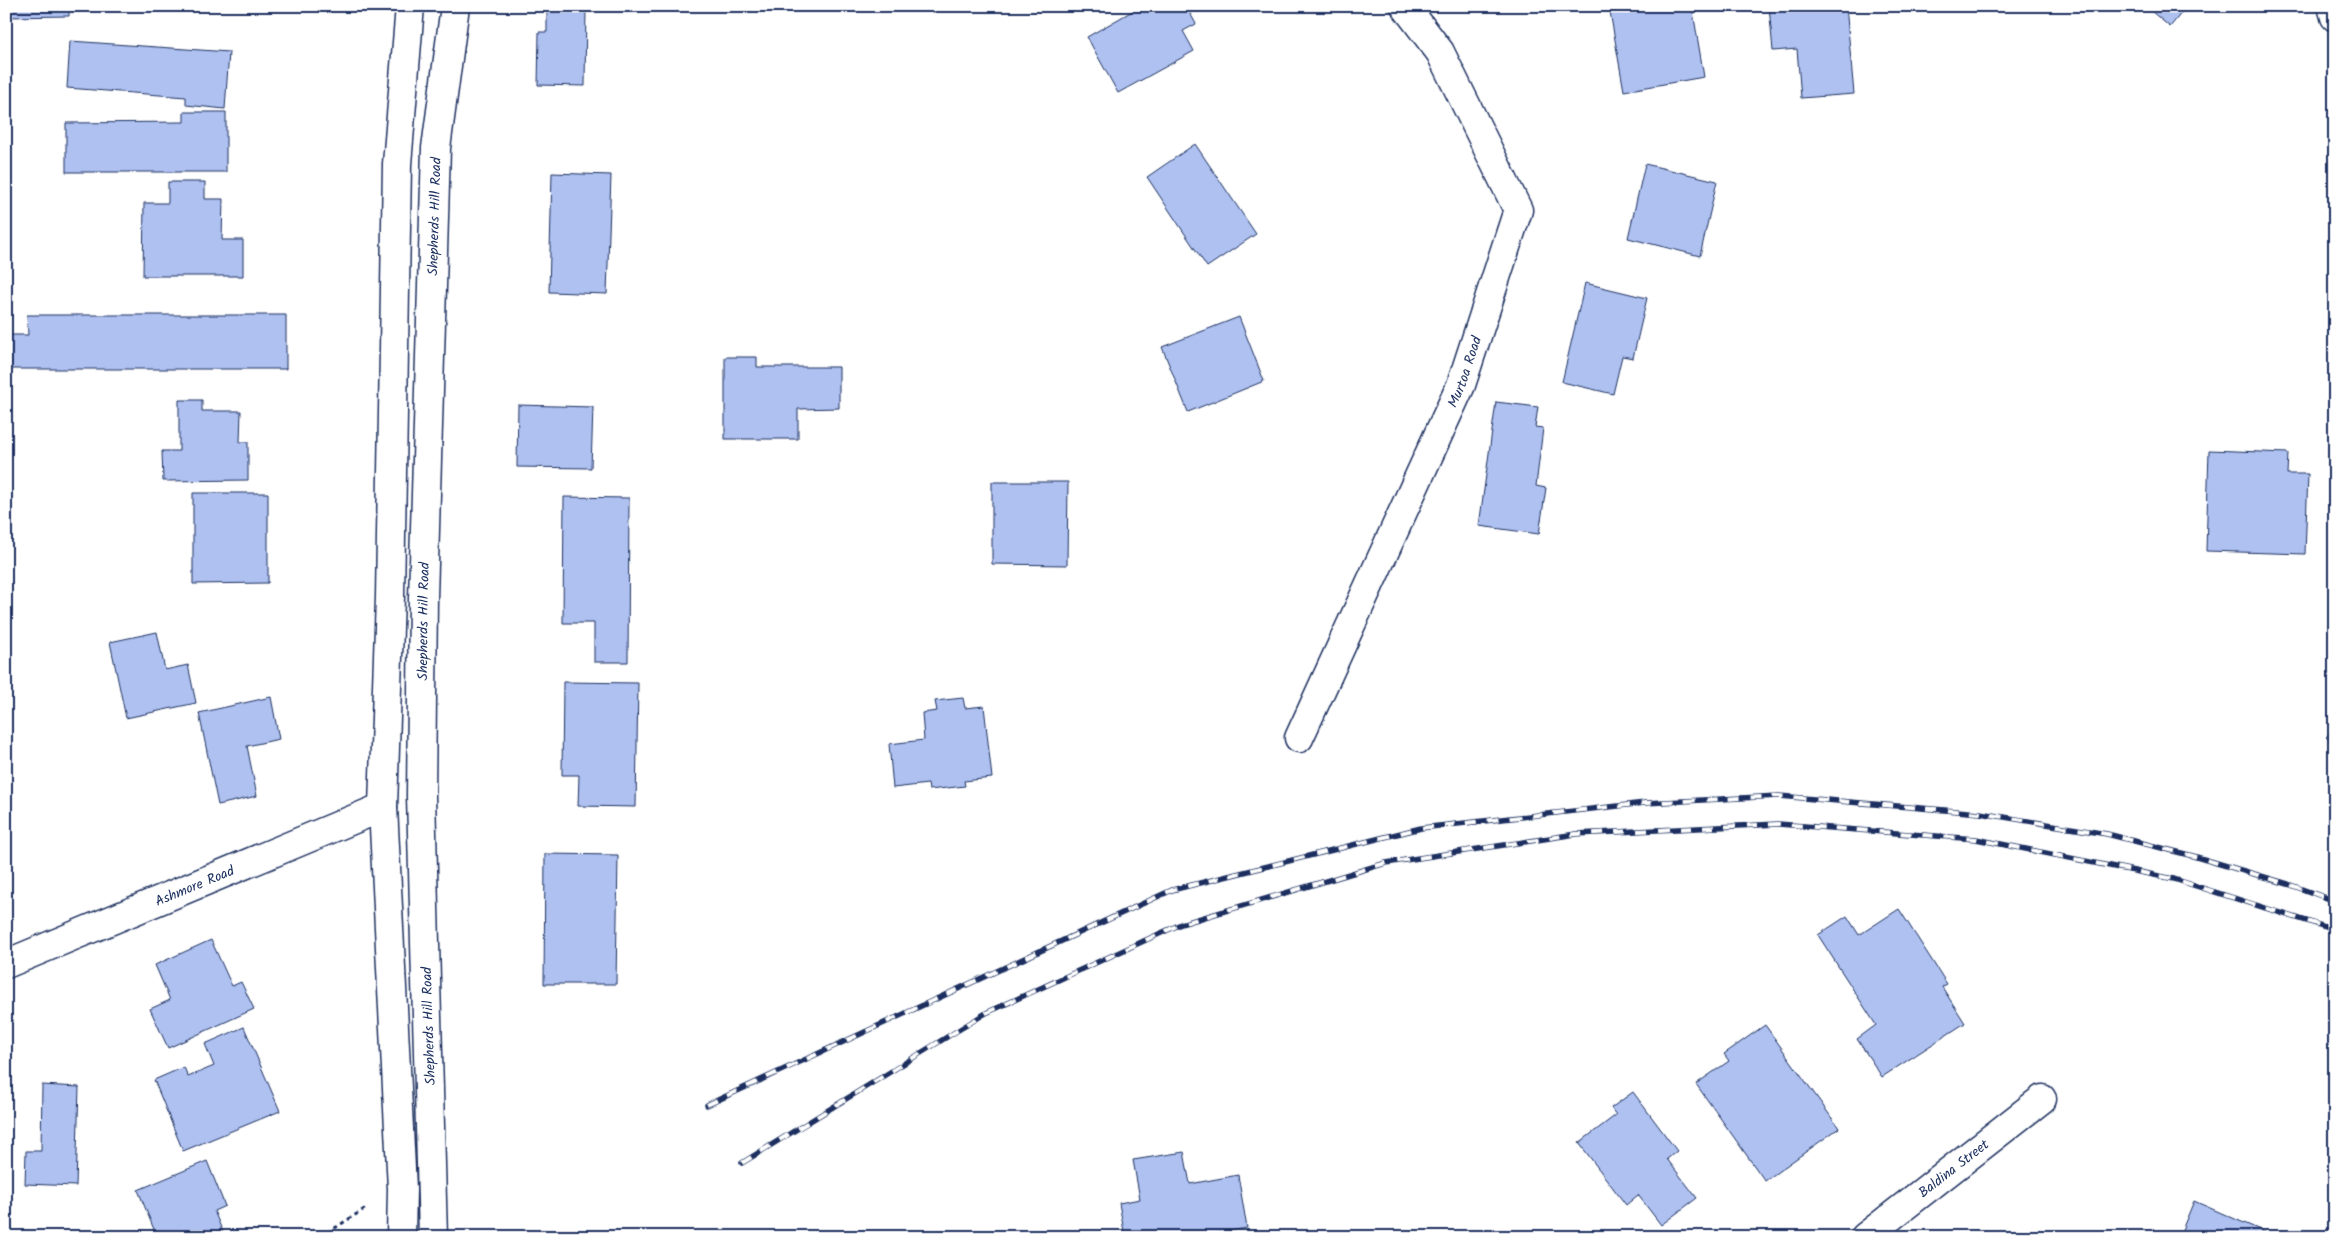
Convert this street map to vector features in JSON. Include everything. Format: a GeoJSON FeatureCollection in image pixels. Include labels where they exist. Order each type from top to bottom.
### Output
{"type":"FeatureCollection","features":[{"type":"Feature","properties":{"kind":"main road"},"geometry":{"type":"LineString","coordinates":[[401,1237],[402,1189],[383,807],[390,587],[397,164],[410,6]]}},
{"type":"Feature","properties":{"kind":"main road","name":"Shepherds Hill Road"},"geometry":{"type":"LineString","coordinates":[[433,1237],[421,796],[423,598],[436,148],[455,6]]}},
{"type":"Feature","properties":{"kind":"main road","name":"Murtoa Road"},"geometry":{"type":"LineString","coordinates":[[1299,738],[1461,386],[1518,210],[1440,52],[1405,6]]}},
{"type":"Feature","properties":{"kind":"main road"},"geometry":{"type":"LineString","coordinates":[[2332,6],[2335,17]]}},
{"type":"Feature","properties":{"kind":"main road","name":"Ashmore Road"},"geometry":{"type":"LineString","coordinates":[[6,964],[383,807]]}},
{"type":"Feature","properties":{"kind":"main road","name":"Baldina Street"},"geometry":{"type":"LineString","coordinates":[[1865,1237],[2042,1099]]}},
{"type":"Feature","properties":{"kind":"path"},"geometry":{"type":"LineString","coordinates":[[321,1237],[350,1217],[402,1189]]}},
{"type":"Feature","properties":{"kind":"building"},"geometry":{"type":"Polygon","coordinates":[[[6,6],[69,6],[69,16],[6,17],[6,6]]]}},
{"type":"Feature","properties":{"kind":"building"},"geometry":{"type":"Polygon","coordinates":[[[547,6],[586,6],[585,86],[538,85],[539,32],[547,32],[547,6]]]}},
{"type":"Feature","properties":{"kind":"building"},"geometry":{"type":"Polygon","coordinates":[[[1141,6],[1186,6],[1196,24],[1183,31],[1194,51],[1118,93],[1087,37],[1141,6]]]}},
{"type":"Feature","properties":{"kind":"building"},"geometry":{"type":"Polygon","coordinates":[[[1609,6],[1692,6],[1704,77],[1624,91],[1609,6]]]}},
{"type":"Feature","properties":{"kind":"building"},"geometry":{"type":"Polygon","coordinates":[[[1769,6],[1846,6],[1854,94],[1801,98],[1797,49],[1773,51],[1769,6]]]}},
{"type":"Feature","properties":{"kind":"building"},"geometry":{"type":"Polygon","coordinates":[[[2145,6],[2187,6],[2170,27],[2145,6]]]}},
{"type":"Feature","properties":{"kind":"building"},"geometry":{"type":"Polygon","coordinates":[[[70,41],[229,52],[225,109],[186,105],[186,97],[67,88],[70,41]]]}},
{"type":"Feature","properties":{"kind":"building"},"geometry":{"type":"Polygon","coordinates":[[[184,112],[226,112],[226,172],[66,172],[66,123],[184,122],[184,112]]]}},
{"type":"Feature","properties":{"kind":"building"},"geometry":{"type":"Polygon","coordinates":[[[1195,144],[1256,234],[1207,267],[1147,177],[1195,144]]]}},
{"type":"Feature","properties":{"kind":"building"},"geometry":{"type":"Polygon","coordinates":[[[1645,164],[1717,181],[1700,256],[1628,238],[1645,164]]]}},
{"type":"Feature","properties":{"kind":"building"},"geometry":{"type":"Polygon","coordinates":[[[552,173],[611,175],[607,294],[549,292],[552,173]]]}},
{"type":"Feature","properties":{"kind":"building"},"geometry":{"type":"Polygon","coordinates":[[[168,182],[205,182],[205,199],[223,199],[222,240],[243,240],[243,276],[143,276],[144,203],[168,203],[168,182]]]}},
{"type":"Feature","properties":{"kind":"building"},"geometry":{"type":"Polygon","coordinates":[[[1585,283],[1647,298],[1633,358],[1622,356],[1613,394],[1562,382],[1585,283]]]}},
{"type":"Feature","properties":{"kind":"building"},"geometry":{"type":"Polygon","coordinates":[[[27,315],[286,315],[286,369],[6,369],[6,335],[28,335],[27,315]]]}},
{"type":"Feature","properties":{"kind":"building"},"geometry":{"type":"Polygon","coordinates":[[[1239,317],[1264,381],[1188,412],[1162,347],[1239,317]]]}},
{"type":"Feature","properties":{"kind":"building"},"geometry":{"type":"Polygon","coordinates":[[[725,357],[757,357],[757,367],[839,367],[839,408],[798,409],[798,439],[725,439],[725,357]]]}},
{"type":"Feature","properties":{"kind":"building"},"geometry":{"type":"Polygon","coordinates":[[[179,400],[202,400],[202,411],[241,411],[240,442],[248,442],[248,480],[163,481],[162,451],[179,451],[179,400]]]}},
{"type":"Feature","properties":{"kind":"building"},"geometry":{"type":"Polygon","coordinates":[[[1496,402],[1538,407],[1535,427],[1543,428],[1536,486],[1546,488],[1539,534],[1479,526],[1496,402]]]}},
{"type":"Feature","properties":{"kind":"building"},"geometry":{"type":"Polygon","coordinates":[[[518,405],[593,407],[591,468],[517,467],[518,405]]]}},
{"type":"Feature","properties":{"kind":"building"},"geometry":{"type":"Polygon","coordinates":[[[2209,450],[2288,453],[2287,474],[2308,474],[2305,554],[2206,551],[2209,450]]]}},
{"type":"Feature","properties":{"kind":"building"},"geometry":{"type":"Polygon","coordinates":[[[992,482],[1068,482],[1067,565],[992,564],[992,482]]]}},
{"type":"Feature","properties":{"kind":"building"},"geometry":{"type":"Polygon","coordinates":[[[193,493],[268,493],[268,583],[193,584],[193,493]]]}},
{"type":"Feature","properties":{"kind":"building"},"geometry":{"type":"Polygon","coordinates":[[[564,497],[629,498],[628,662],[594,662],[594,623],[563,623],[564,497]]]}},
{"type":"Feature","properties":{"kind":"building"},"geometry":{"type":"Polygon","coordinates":[[[157,632],[165,670],[188,665],[196,703],[126,718],[110,642],[157,632]]]}},
{"type":"Feature","properties":{"kind":"building"},"geometry":{"type":"Polygon","coordinates":[[[563,682],[638,683],[636,807],[578,806],[579,775],[562,775],[563,682]]]}},
{"type":"Feature","properties":{"kind":"building"},"geometry":{"type":"Polygon","coordinates":[[[271,697],[279,739],[247,746],[257,796],[218,805],[199,713],[271,697]]]}},
{"type":"Feature","properties":{"kind":"building"},"geometry":{"type":"Polygon","coordinates":[[[963,698],[965,708],[984,706],[992,778],[964,781],[965,786],[929,790],[928,784],[893,788],[889,744],[924,740],[922,713],[937,711],[935,701],[963,698]]]}},
{"type":"Feature","properties":{"kind":"building"},"geometry":{"type":"Polygon","coordinates":[[[2335,728],[2335,746],[2326,737],[2335,728]]]}},
{"type":"Feature","properties":{"kind":"building"},"geometry":{"type":"Polygon","coordinates":[[[545,854],[618,855],[616,984],[544,984],[545,854]]]}},
{"type":"Feature","properties":{"kind":"building"},"geometry":{"type":"Polygon","coordinates":[[[1899,909],[1947,984],[1942,987],[1965,1023],[1882,1077],[1857,1039],[1876,1025],[1818,935],[1847,916],[1859,935],[1899,909]]]}},
{"type":"Feature","properties":{"kind":"building"},"geometry":{"type":"Polygon","coordinates":[[[211,940],[232,986],[241,982],[254,1009],[168,1048],[150,1009],[170,1000],[155,965],[211,940]]]}},
{"type":"Feature","properties":{"kind":"building"},"geometry":{"type":"Polygon","coordinates":[[[1765,1025],[1839,1128],[1765,1181],[1696,1084],[1729,1061],[1724,1054],[1765,1025]]]}},
{"type":"Feature","properties":{"kind":"building"},"geometry":{"type":"Polygon","coordinates":[[[244,1027],[280,1111],[183,1151],[154,1080],[184,1067],[188,1077],[214,1066],[205,1044],[244,1027]]]}},
{"type":"Feature","properties":{"kind":"building"},"geometry":{"type":"Polygon","coordinates":[[[42,1085],[79,1087],[76,1186],[25,1184],[26,1151],[41,1151],[42,1085]]]}},
{"type":"Feature","properties":{"kind":"building"},"geometry":{"type":"Polygon","coordinates":[[[1633,1092],[1677,1151],[1667,1159],[1697,1198],[1661,1225],[1638,1195],[1626,1205],[1579,1143],[1616,1115],[1611,1108],[1633,1092]]]}},
{"type":"Feature","properties":{"kind":"building"},"geometry":{"type":"Polygon","coordinates":[[[1184,1152],[1190,1184],[1238,1175],[1247,1228],[1196,1237],[1125,1237],[1119,1203],[1140,1199],[1133,1160],[1184,1152]]]}},
{"type":"Feature","properties":{"kind":"building"},"geometry":{"type":"Polygon","coordinates":[[[207,1161],[225,1206],[214,1211],[225,1237],[157,1237],[138,1190],[207,1161]]]}},
{"type":"Feature","properties":{"kind":"building"},"geometry":{"type":"Polygon","coordinates":[[[2194,1201],[2267,1233],[2266,1237],[2179,1237],[2194,1201]]]}},
{"type":"Feature","properties":{"kind":"railway"},"geometry":{"type":"LineString","coordinates":[[707,1105],[1172,890],[1421,828],[1645,803],[1779,796],[1980,813],[2107,834],[2193,856],[2288,884],[2335,901]]}},
{"type":"Feature","properties":{"kind":"railway"},"geometry":{"type":"LineString","coordinates":[[742,1163],[986,1013],[1181,924],[1386,863],[1576,834],[1778,824],[1976,839],[2174,879],[2335,930]]}}]}
